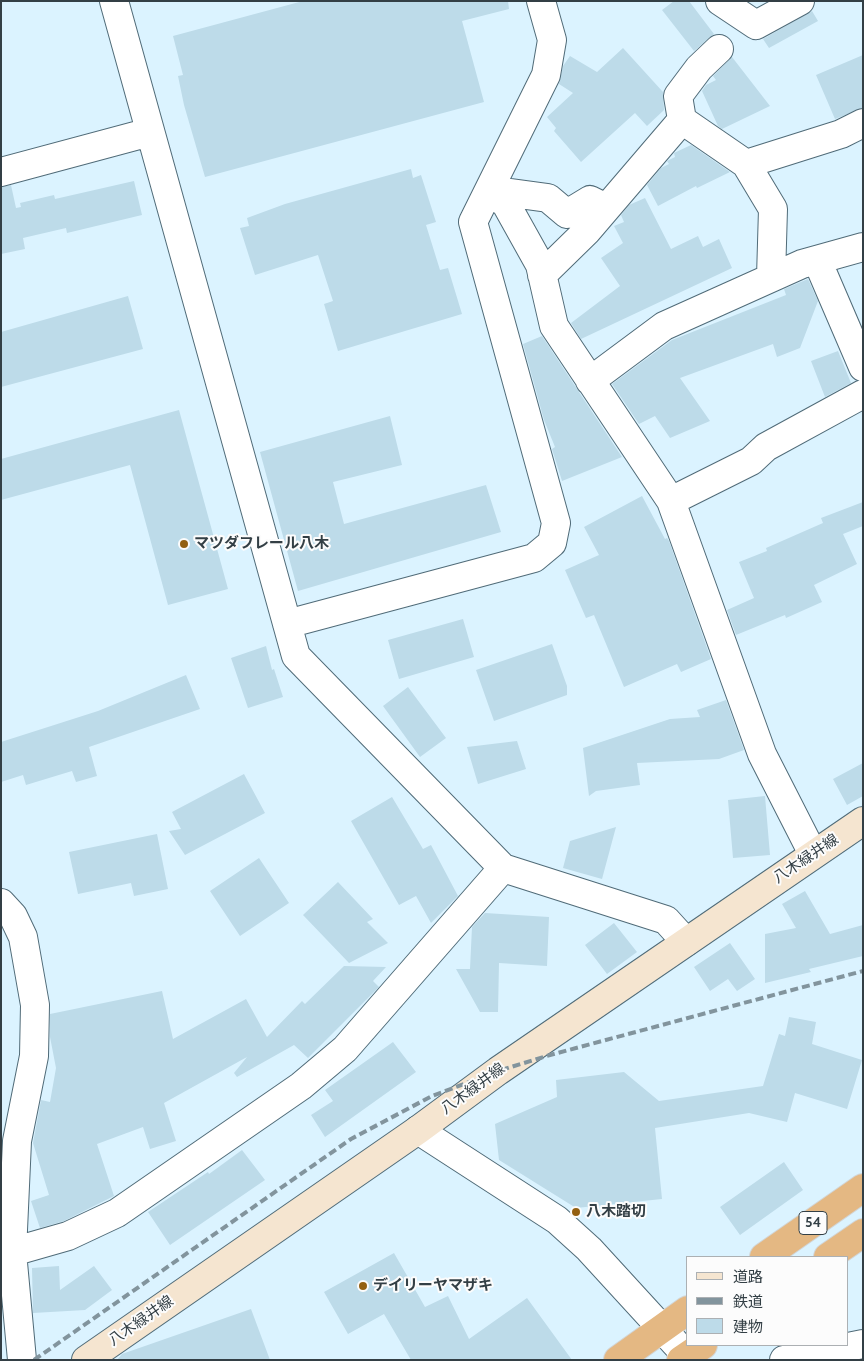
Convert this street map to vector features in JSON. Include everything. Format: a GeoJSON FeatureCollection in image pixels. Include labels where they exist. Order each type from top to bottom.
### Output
{"type":"FeatureCollection","features":[{"type":"Feature","properties":{"kind":"highway","name":"54"},"geometry":{"type":"LineString","coordinates":[[765,1256],[863,1188]]}},
{"type":"Feature","properties":{"kind":"highway","name":"54"},"geometry":{"type":"LineString","coordinates":[[829,1256],[863,1233]]}},
{"type":"Feature","properties":{"kind":"highway"},"geometry":{"type":"LineString","coordinates":[[618,1360],[686,1311]]}},
{"type":"Feature","properties":{"kind":"main road","name":"八木緑井線"},"geometry":{"type":"LineString","coordinates":[[86,1360],[418,1130],[498,1070],[863,821]]}},
{"type":"Feature","properties":{"kind":"street"},"geometry":{"type":"LineString","coordinates":[[114,1],[296,656],[503,868],[666,920],[686,942]]}},
{"type":"Feature","properties":{"kind":"street"},"geometry":{"type":"LineString","coordinates":[[720,1],[756,25],[800,1]]}},
{"type":"Feature","properties":{"kind":"street"},"geometry":{"type":"LineString","coordinates":[[288,624],[534,558],[552,543],[556,523],[473,222],[546,75],[552,40],[548,4]]}},
{"type":"Feature","properties":{"kind":"street"},"geometry":{"type":"LineString","coordinates":[[719,49],[700,68],[678,96],[682,120],[746,164],[773,209],[771,278]]}},
{"type":"Feature","properties":{"kind":"street"},"geometry":{"type":"LineString","coordinates":[[542,275],[587,231],[682,120]]}},
{"type":"Feature","properties":{"kind":"street"},"geometry":{"type":"LineString","coordinates":[[746,164],[841,134],[863,123]]}},
{"type":"Feature","properties":{"kind":"street"},"geometry":{"type":"LineString","coordinates":[[1,172],[150,132]]}},
{"type":"Feature","properties":{"kind":"street"},"geometry":{"type":"LineString","coordinates":[[489,190],[548,198],[567,214],[590,200],[606,208]]}},
{"type":"Feature","properties":{"kind":"street"},"geometry":{"type":"LineString","coordinates":[[489,190],[506,204],[540,265],[554,326],[671,501],[762,754],[813,854]]}},
{"type":"Feature","properties":{"kind":"street"},"geometry":{"type":"LineString","coordinates":[[590,381],[664,326],[771,278],[817,260],[863,247]]}},
{"type":"Feature","properties":{"kind":"street"},"geometry":{"type":"LineString","coordinates":[[817,260],[863,367]]}},
{"type":"Feature","properties":{"kind":"street"},"geometry":{"type":"LineString","coordinates":[[671,501],[752,461],[766,447],[863,394]]}},
{"type":"Feature","properties":{"kind":"street"},"geometry":{"type":"LineString","coordinates":[[7,1252],[68,1236],[117,1213],[301,1086],[344,1049],[503,868]]}},
{"type":"Feature","properties":{"kind":"street"},"geometry":{"type":"LineString","coordinates":[[1,903],[13,916],[23,937],[34,1005],[34,1056],[17,1141],[7,1252],[22,1360]]}},
{"type":"Feature","properties":{"kind":"street"},"geometry":{"type":"LineString","coordinates":[[418,1130],[557,1220],[589,1249],[661,1329],[690,1355]]}},
{"type":"Feature","properties":{"kind":"street"},"geometry":{"type":"LineString","coordinates":[[784,1360],[863,1344]]}},
{"type":"Feature","properties":{"kind":"building"},"geometry":{"type":"Polygon","coordinates":[[[303,1],[508,1],[509,9],[462,21],[484,102],[205,177],[184,105],[178,76],[183,75],[173,36],[303,1]]]}},
{"type":"Feature","properties":{"kind":"building"},"geometry":{"type":"Polygon","coordinates":[[[674,1],[689,1],[714,34],[694,51],[662,10],[674,1]]]}},
{"type":"Feature","properties":{"kind":"building"},"geometry":{"type":"Polygon","coordinates":[[[812,11],[818,21],[769,48],[763,39],[812,11]]]}},
{"type":"Feature","properties":{"kind":"building"},"geometry":{"type":"Polygon","coordinates":[[[623,48],[663,92],[664,110],[647,126],[635,113],[581,162],[554,131],[556,128],[547,117],[573,93],[559,84],[563,66],[570,56],[597,72],[623,48]]]}},
{"type":"Feature","properties":{"kind":"building"},"geometry":{"type":"Polygon","coordinates":[[[863,55],[863,108],[835,119],[816,75],[863,55]]]}},
{"type":"Feature","properties":{"kind":"building"},"geometry":{"type":"Polygon","coordinates":[[[732,57],[770,106],[722,129],[718,126],[702,91],[706,85],[716,80],[713,76],[732,57]]]}},
{"type":"Feature","properties":{"kind":"building"},"geometry":{"type":"Polygon","coordinates":[[[691,145],[730,172],[697,188],[696,186],[658,206],[647,185],[661,168],[669,164],[667,161],[675,157],[674,153],[691,145]]]}},
{"type":"Feature","properties":{"kind":"building"},"geometry":{"type":"Polygon","coordinates":[[[411,169],[413,178],[421,175],[436,222],[426,225],[440,270],[448,268],[462,314],[338,351],[324,304],[333,301],[318,255],[255,275],[240,228],[249,226],[247,218],[285,204],[411,169]]]}},
{"type":"Feature","properties":{"kind":"building"},"geometry":{"type":"Polygon","coordinates":[[[134,181],[142,215],[67,233],[66,228],[23,238],[25,249],[1,254],[1,187],[11,185],[16,208],[21,207],[20,203],[54,195],[55,199],[134,181]]]}},
{"type":"Feature","properties":{"kind":"building"},"geometry":{"type":"Polygon","coordinates":[[[645,198],[671,249],[698,236],[703,247],[719,239],[732,268],[581,339],[571,323],[620,286],[601,258],[623,243],[614,226],[624,222],[621,215],[629,205],[645,198]]]}},
{"type":"Feature","properties":{"kind":"building"},"geometry":{"type":"Polygon","coordinates":[[[808,279],[818,301],[800,348],[777,357],[773,344],[680,378],[710,421],[670,438],[655,416],[639,424],[612,384],[672,340],[786,295],[784,289],[808,279]]]}},
{"type":"Feature","properties":{"kind":"building"},"geometry":{"type":"Polygon","coordinates":[[[128,296],[143,349],[1,387],[1,332],[128,296]]]}},
{"type":"Feature","properties":{"kind":"building"},"geometry":{"type":"Polygon","coordinates":[[[542,336],[622,457],[562,481],[552,449],[555,447],[544,420],[523,344],[542,336]]]}},
{"type":"Feature","properties":{"kind":"building"},"geometry":{"type":"Polygon","coordinates":[[[838,351],[851,383],[825,397],[811,361],[838,351]]]}},
{"type":"Feature","properties":{"kind":"building","name":"マツダフレール八木"},"geometry":{"type":"Polygon","coordinates":[[[179,410],[228,589],[168,605],[130,465],[1,500],[1,459],[179,410]]]}},
{"type":"Feature","properties":{"kind":"building"},"geometry":{"type":"Polygon","coordinates":[[[390,416],[402,465],[333,482],[344,524],[486,485],[501,532],[298,591],[260,452],[390,416]]]}},
{"type":"Feature","properties":{"kind":"building"},"geometry":{"type":"Polygon","coordinates":[[[642,496],[665,539],[667,538],[669,541],[711,659],[681,672],[677,664],[624,687],[594,615],[586,618],[565,570],[599,555],[584,527],[642,496]]]}},
{"type":"Feature","properties":{"kind":"building"},"geometry":{"type":"Polygon","coordinates":[[[863,502],[863,526],[843,534],[857,564],[814,585],[822,602],[786,618],[785,615],[736,635],[727,610],[754,598],[739,562],[767,551],[766,548],[823,523],[821,518],[863,502]]]}},
{"type":"Feature","properties":{"kind":"building"},"geometry":{"type":"Polygon","coordinates":[[[463,619],[474,657],[399,679],[388,640],[463,619]]]}},
{"type":"Feature","properties":{"kind":"building"},"geometry":{"type":"Polygon","coordinates":[[[552,644],[567,686],[567,695],[494,721],[476,670],[552,644]]]}},
{"type":"Feature","properties":{"kind":"building"},"geometry":{"type":"Polygon","coordinates":[[[266,646],[272,670],[274,669],[283,697],[248,708],[231,658],[266,646]]]}},
{"type":"Feature","properties":{"kind":"building"},"geometry":{"type":"Polygon","coordinates":[[[186,675],[200,709],[89,747],[97,776],[76,782],[72,771],[26,785],[23,775],[1,782],[1,742],[98,711],[186,675]]]}},
{"type":"Feature","properties":{"kind":"building"},"geometry":{"type":"Polygon","coordinates":[[[408,687],[446,738],[420,757],[383,706],[408,687]]]}},
{"type":"Feature","properties":{"kind":"building"},"geometry":{"type":"Polygon","coordinates":[[[726,700],[744,750],[719,759],[637,763],[640,785],[596,791],[589,796],[583,748],[670,719],[700,717],[697,710],[726,700]]]}},
{"type":"Feature","properties":{"kind":"building"},"geometry":{"type":"Polygon","coordinates":[[[517,741],[526,769],[478,784],[467,747],[517,741]]]}},
{"type":"Feature","properties":{"kind":"building"},"geometry":{"type":"Polygon","coordinates":[[[863,763],[863,796],[847,805],[833,779],[863,763]]]}},
{"type":"Feature","properties":{"kind":"building"},"geometry":{"type":"Polygon","coordinates":[[[244,774],[265,813],[185,855],[169,831],[181,829],[172,812],[244,774]]]}},
{"type":"Feature","properties":{"kind":"building"},"geometry":{"type":"Polygon","coordinates":[[[765,796],[770,855],[733,858],[728,800],[765,796]]]}},
{"type":"Feature","properties":{"kind":"building"},"geometry":{"type":"Polygon","coordinates":[[[392,797],[423,849],[431,845],[458,896],[431,923],[416,896],[399,905],[351,821],[392,797]]]}},
{"type":"Feature","properties":{"kind":"building"},"geometry":{"type":"Polygon","coordinates":[[[616,827],[602,879],[563,868],[570,841],[616,827]]]}},
{"type":"Feature","properties":{"kind":"building"},"geometry":{"type":"Polygon","coordinates":[[[157,834],[168,889],[134,896],[131,883],[78,894],[69,852],[157,834]]]}},
{"type":"Feature","properties":{"kind":"building"},"geometry":{"type":"Polygon","coordinates":[[[259,858],[289,903],[240,936],[210,891],[259,858]]]}},
{"type":"Feature","properties":{"kind":"building"},"geometry":{"type":"Polygon","coordinates":[[[338,882],[373,919],[367,922],[388,943],[349,963],[303,915],[338,882]]]}},
{"type":"Feature","properties":{"kind":"building"},"geometry":{"type":"Polygon","coordinates":[[[805,891],[830,934],[863,925],[863,956],[809,969],[811,972],[765,983],[765,934],[796,928],[782,904],[805,891]]]}},
{"type":"Feature","properties":{"kind":"building"},"geometry":{"type":"Polygon","coordinates":[[[485,913],[549,917],[547,966],[499,963],[498,1012],[480,1012],[456,969],[470,969],[472,927],[485,913]]]}},
{"type":"Feature","properties":{"kind":"building"},"geometry":{"type":"Polygon","coordinates":[[[614,923],[637,952],[607,974],[585,945],[614,923]]]}},
{"type":"Feature","properties":{"kind":"building"},"geometry":{"type":"Polygon","coordinates":[[[730,943],[755,979],[737,991],[728,979],[710,991],[694,967],[730,943]]]}},
{"type":"Feature","properties":{"kind":"building"},"geometry":{"type":"Polygon","coordinates":[[[344,966],[386,967],[373,981],[379,987],[308,1058],[294,1045],[237,1077],[234,1073],[247,1057],[164,1103],[176,1141],[150,1149],[143,1127],[97,1144],[114,1196],[64,1221],[40,1228],[31,1201],[49,1195],[33,1143],[41,1100],[50,1102],[56,1068],[50,1037],[50,1014],[162,991],[173,1039],[246,999],[267,1037],[302,1001],[305,1004],[344,966]]]}},
{"type":"Feature","properties":{"kind":"building"},"geometry":{"type":"Polygon","coordinates":[[[789,1017],[816,1022],[812,1044],[862,1060],[847,1109],[795,1093],[787,1122],[749,1113],[655,1128],[662,1199],[576,1208],[499,1160],[495,1124],[557,1097],[556,1080],[624,1072],[659,1101],[763,1086],[779,1034],[785,1036],[789,1017]]]}},
{"type":"Feature","properties":{"kind":"building"},"geometry":{"type":"Polygon","coordinates":[[[393,1042],[416,1072],[325,1137],[311,1115],[333,1101],[325,1090],[393,1042]]]}},
{"type":"Feature","properties":{"kind":"building"},"geometry":{"type":"Polygon","coordinates":[[[242,1150],[265,1180],[170,1245],[148,1212],[208,1172],[209,1174],[242,1150]]]}},
{"type":"Feature","properties":{"kind":"building"},"geometry":{"type":"Polygon","coordinates":[[[784,1162],[803,1190],[740,1235],[720,1207],[784,1162]]]}},
{"type":"Feature","properties":{"kind":"building"},"geometry":{"type":"Polygon","coordinates":[[[394,1253],[425,1307],[448,1296],[469,1339],[527,1298],[572,1360],[411,1360],[384,1314],[348,1334],[324,1292],[394,1253]]]}},
{"type":"Feature","properties":{"kind":"building"},"geometry":{"type":"Polygon","coordinates":[[[59,1266],[60,1290],[94,1266],[112,1290],[85,1310],[33,1313],[32,1268],[59,1266]]]}},
{"type":"Feature","properties":{"kind":"building"},"geometry":{"type":"Polygon","coordinates":[[[251,1309],[270,1360],[117,1360],[122,1354],[251,1309]]]}},
{"type":"Feature","properties":{"kind":"railway"},"geometry":{"type":"LineString","coordinates":[[34,1360],[351,1139],[432,1096],[498,1071],[550,1055],[863,971]]}},
{"type":"Feature","properties":{"kind":"place","name":"マツダフレール八木"},"geometry":{"type":"Point","coordinates":[184,544]}},
{"type":"Feature","properties":{"kind":"place","name":"八木踏切"},"geometry":{"type":"Point","coordinates":[576,1212]}},
{"type":"Feature","properties":{"kind":"place","name":"デイリーヤマザキ"},"geometry":{"type":"Point","coordinates":[363,1286]}}]}
